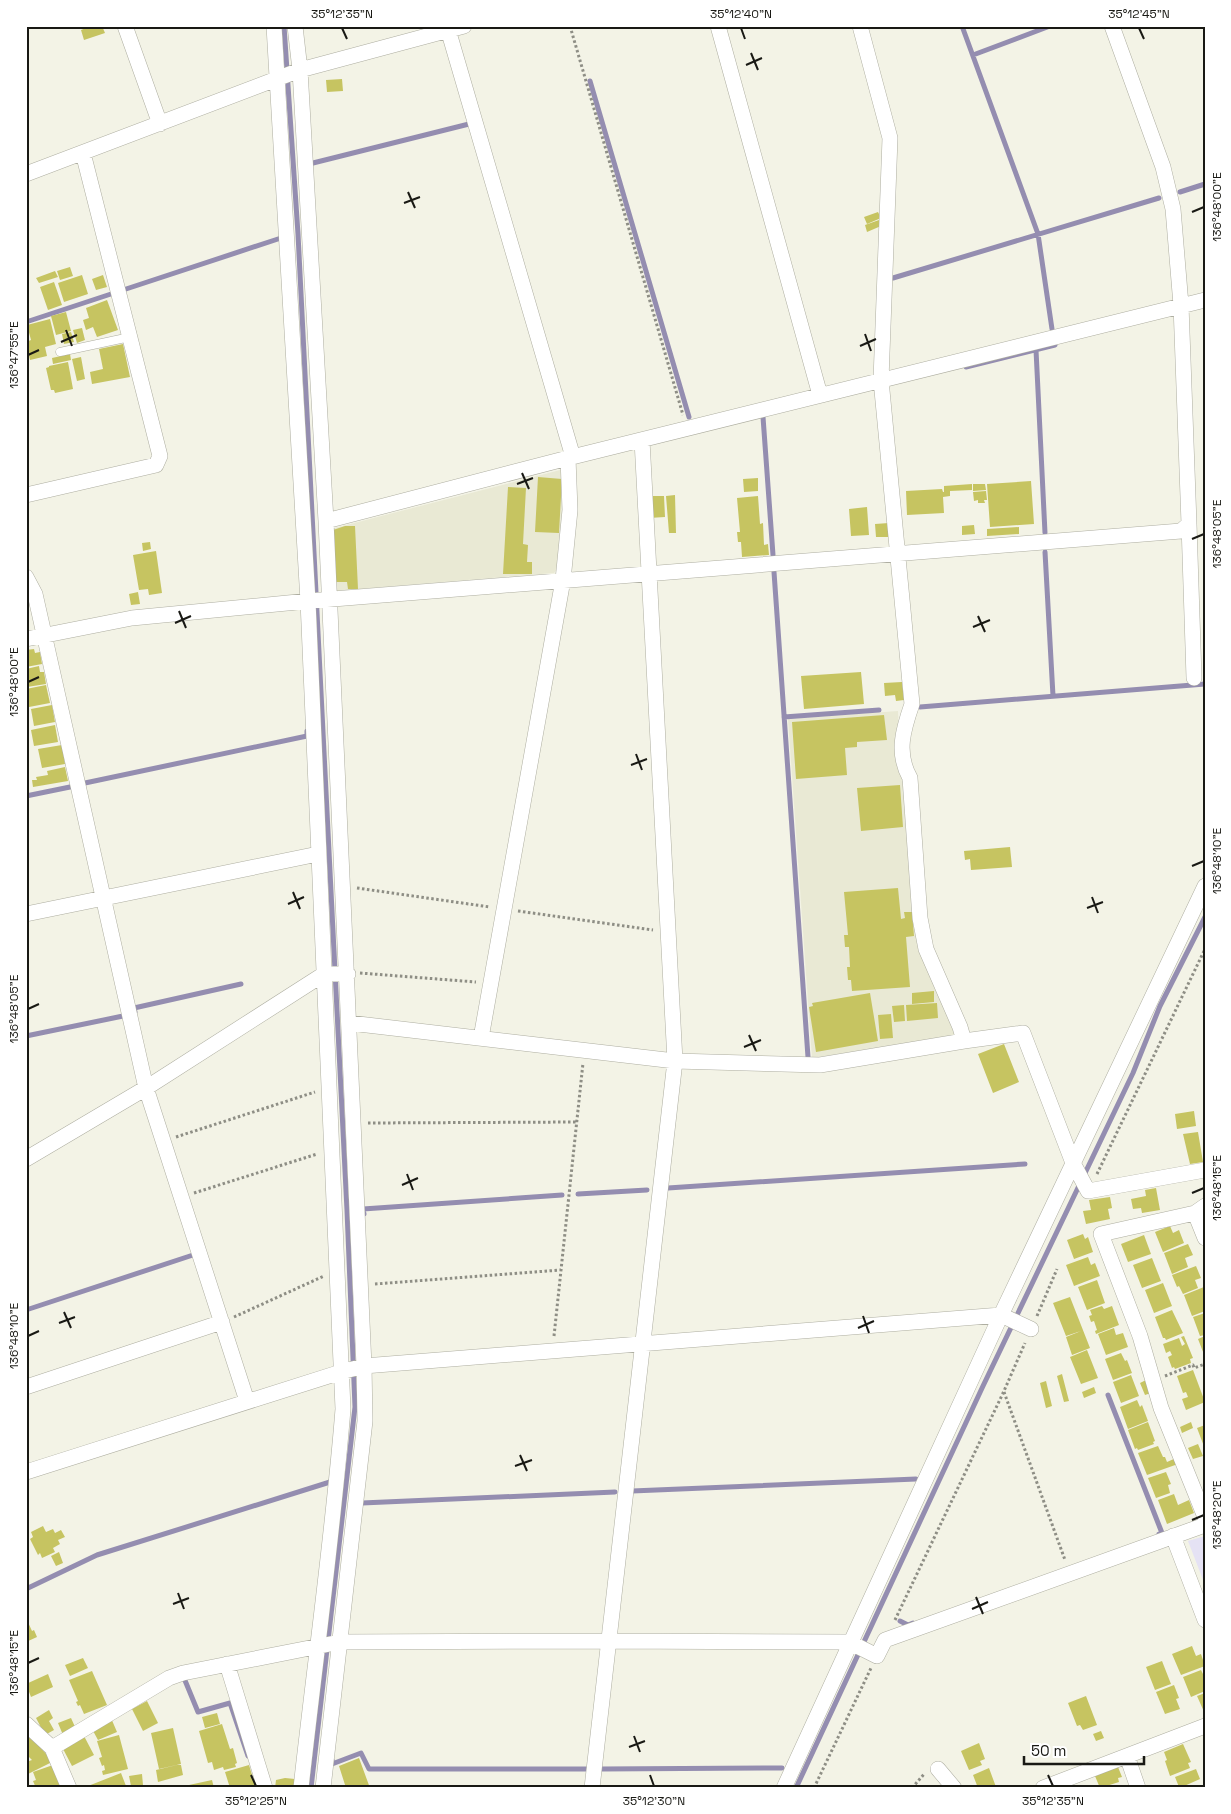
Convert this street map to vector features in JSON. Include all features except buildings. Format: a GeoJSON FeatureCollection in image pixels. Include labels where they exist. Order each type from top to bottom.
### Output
{"type":"FeatureCollection","features":[{"type":"Feature","properties":{"kind":"street"},"geometry":{"type":"LineString","coordinates":[[125,26],[160,124]]}},
{"type":"Feature","properties":{"kind":"street"},"geometry":{"type":"LineString","coordinates":[[274,26],[288,75],[326,521],[338,974],[329,1088],[337,1270],[353,1369],[365,1421],[328,1644],[301,1788]]}},
{"type":"Feature","properties":{"kind":"street"},"geometry":{"type":"LineString","coordinates":[[296,26],[288,75],[318,854],[338,974],[350,1023],[361,1285],[353,1369],[343,1409],[337,1484],[328,1644],[323,1788]]}},
{"type":"Feature","properties":{"kind":"street"},"geometry":{"type":"LineString","coordinates":[[26,174],[288,75],[448,28],[464,26]]}},
{"type":"Feature","properties":{"kind":"street"},"geometry":{"type":"LineString","coordinates":[[718,26],[820,395]]}},
{"type":"Feature","properties":{"kind":"street"},"geometry":{"type":"LineString","coordinates":[[860,26],[890,138],[882,380],[912,704],[903,730],[903,766],[910,778],[920,918],[926,948],[960,1027],[964,1041]]}},
{"type":"Feature","properties":{"kind":"street"},"geometry":{"type":"LineString","coordinates":[[1112,26],[1163,167],[1173,209],[1181,305],[1194,678]]}},
{"type":"Feature","properties":{"kind":"street"},"geometry":{"type":"LineString","coordinates":[[448,28],[571,458],[570,510],[563,580],[481,1038]]}},
{"type":"Feature","properties":{"kind":"street"},"geometry":{"type":"LineString","coordinates":[[26,495],[156,465],[160,456],[83,153]]}},
{"type":"Feature","properties":{"kind":"street"},"geometry":{"type":"LineString","coordinates":[[326,521],[687,428],[1205,300]]}},
{"type":"Feature","properties":{"kind":"street"},"geometry":{"type":"LineString","coordinates":[[592,1788],[675,1061],[642,440]]}},
{"type":"Feature","properties":{"kind":"street"},"geometry":{"type":"LineString","coordinates":[[26,639],[132,618],[309,601],[1181,531],[1189,524]]}},
{"type":"Feature","properties":{"kind":"street"},"geometry":{"type":"LineString","coordinates":[[26,577],[35,594],[146,1088],[247,1401]]}},
{"type":"Feature","properties":{"kind":"street"},"geometry":{"type":"LineString","coordinates":[[26,914],[318,854]]}},
{"type":"Feature","properties":{"kind":"street"},"geometry":{"type":"LineString","coordinates":[[784,1788],[1205,886]]}},
{"type":"Feature","properties":{"kind":"street"},"geometry":{"type":"LineString","coordinates":[[26,1159],[338,974]]}},
{"type":"Feature","properties":{"kind":"street"},"geometry":{"type":"LineString","coordinates":[[350,1023],[675,1061],[820,1065],[1023,1033],[1075,1166],[1088,1191],[1205,1170]]}},
{"type":"Feature","properties":{"kind":"street"},"geometry":{"type":"LineString","coordinates":[[1205,1238],[1200,1210],[1102,1234],[1140,1336],[1161,1408],[1205,1517]]}},
{"type":"Feature","properties":{"kind":"street"},"geometry":{"type":"LineString","coordinates":[[26,1472],[353,1369],[552,1351],[1004,1316],[1029,1328]]}},
{"type":"Feature","properties":{"kind":"street"},"geometry":{"type":"LineString","coordinates":[[26,1387],[222,1322]]}},
{"type":"Feature","properties":{"kind":"street"},"geometry":{"type":"LineString","coordinates":[[52,1748],[169,1678],[183,1673],[328,1644],[608,1641],[852,1644],[875,1655],[886,1640],[1205,1525]]}},
{"type":"Feature","properties":{"kind":"street"},"geometry":{"type":"LineString","coordinates":[[1173,1536],[1205,1620]]}},
{"type":"Feature","properties":{"kind":"street"},"geometry":{"type":"LineString","coordinates":[[227,1664],[265,1788]]}},
{"type":"Feature","properties":{"kind":"street"},"geometry":{"type":"LineString","coordinates":[[26,1724],[52,1748],[69,1788]]}},
{"type":"Feature","properties":{"kind":"street"},"geometry":{"type":"LineString","coordinates":[[1043,1788],[1205,1726]]}},
{"type":"Feature","properties":{"kind":"street"},"geometry":{"type":"LineString","coordinates":[[1127,1756],[1138,1788]]}},
{"type":"Feature","properties":{"kind":"street"},"geometry":{"type":"LineString","coordinates":[[938,1769],[954,1788]]}},
{"type":"Feature","properties":{"kind":"lane"},"geometry":{"type":"LineString","coordinates":[[60,352],[130,337]]}},
{"type":"Feature","properties":{"kind":"path"},"geometry":{"type":"LineString","coordinates":[[570,26],[687,428]]}},
{"type":"Feature","properties":{"kind":"path"},"geometry":{"type":"LineString","coordinates":[[1088,1191],[1205,949]]}},
{"type":"Feature","properties":{"kind":"path"},"geometry":{"type":"LineString","coordinates":[[338,974],[490,983]]}},
{"type":"Feature","properties":{"kind":"path"},"geometry":{"type":"LineString","coordinates":[[552,1351],[585,1050]]}},
{"type":"Feature","properties":{"kind":"path"},"geometry":{"type":"LineString","coordinates":[[163,1140],[329,1088]]}},
{"type":"Feature","properties":{"kind":"path"},"geometry":{"type":"LineString","coordinates":[[354,1123],[577,1122]]}},
{"type":"Feature","properties":{"kind":"path"},"geometry":{"type":"LineString","coordinates":[[182,1197],[332,1150]]}},
{"type":"Feature","properties":{"kind":"path"},"geometry":{"type":"LineString","coordinates":[[886,1640],[1004,1391],[1029,1328],[1057,1269]]}},
{"type":"Feature","properties":{"kind":"path"},"geometry":{"type":"LineString","coordinates":[[222,1322],[337,1270]]}},
{"type":"Feature","properties":{"kind":"path"},"geometry":{"type":"LineString","coordinates":[[361,1285],[561,1270]]}},
{"type":"Feature","properties":{"kind":"path"},"geometry":{"type":"LineString","coordinates":[[1153,1381],[1193,1365],[1194,1368],[1205,1364]]}},
{"type":"Feature","properties":{"kind":"path"},"geometry":{"type":"LineString","coordinates":[[1004,1391],[1070,1573]]}},
{"type":"Feature","properties":{"kind":"path"},"geometry":{"type":"LineString","coordinates":[[814,1788],[875,1655]]}},
{"type":"Feature","properties":{"kind":"shaded area"},"geometry":{"type":"Polygon","coordinates":[[[564,469],[565,507],[560,565],[554,573],[335,591],[331,529],[564,469]]]}},
{"type":"Feature","properties":{"kind":"shaded area"},"geometry":{"type":"Polygon","coordinates":[[[898,711],[900,770],[905,782],[917,918],[956,1028],[953,1036],[812,1058],[788,719],[898,711]]]}},
{"type":"Feature","properties":{"kind":"shaded area"},"geometry":{"type":"Polygon","coordinates":[[[1205,1536],[1205,1585],[1188,1541],[1205,1536]]]}},
{"type":"Feature","properties":{"kind":"waterway"},"geometry":{"type":"LineString","coordinates":[[284,26],[298,234],[347,1210],[355,1407],[311,1788]]}},
{"type":"Feature","properties":{"kind":"waterway"},"geometry":{"type":"LineString","coordinates":[[962,26],[1038,234],[1052,329]]}},
{"type":"Feature","properties":{"kind":"waterway"},"geometry":{"type":"LineString","coordinates":[[973,55],[1050,26]]}},
{"type":"Feature","properties":{"kind":"waterway"},"geometry":{"type":"LineString","coordinates":[[590,81],[689,417]]}},
{"type":"Feature","properties":{"kind":"waterway"},"geometry":{"type":"LineString","coordinates":[[309,162],[309,164],[469,124]]}},
{"type":"Feature","properties":{"kind":"waterway"},"geometry":{"type":"LineString","coordinates":[[1180,192],[1205,184]]}},
{"type":"Feature","properties":{"kind":"waterway"},"geometry":{"type":"LineString","coordinates":[[893,278],[1159,198]]}},
{"type":"Feature","properties":{"kind":"waterway"},"geometry":{"type":"LineString","coordinates":[[123,290],[281,238]]}},
{"type":"Feature","properties":{"kind":"waterway"},"geometry":{"type":"LineString","coordinates":[[26,322],[114,293]]}},
{"type":"Feature","properties":{"kind":"waterway"},"geometry":{"type":"LineString","coordinates":[[966,367],[1055,345]]}},
{"type":"Feature","properties":{"kind":"waterway"},"geometry":{"type":"LineString","coordinates":[[1036,350],[1045,533]]}},
{"type":"Feature","properties":{"kind":"waterway"},"geometry":{"type":"LineString","coordinates":[[763,417],[773,555]]}},
{"type":"Feature","properties":{"kind":"waterway"},"geometry":{"type":"LineString","coordinates":[[1045,552],[1053,696]]}},
{"type":"Feature","properties":{"kind":"waterway"},"geometry":{"type":"LineString","coordinates":[[774,572],[808,1057]]}},
{"type":"Feature","properties":{"kind":"waterway"},"geometry":{"type":"LineString","coordinates":[[920,707],[1205,684]]}},
{"type":"Feature","properties":{"kind":"waterway"},"geometry":{"type":"LineString","coordinates":[[784,717],[879,710]]}},
{"type":"Feature","properties":{"kind":"waterway"},"geometry":{"type":"LineString","coordinates":[[85,783],[307,736],[307,731]]}},
{"type":"Feature","properties":{"kind":"waterway"},"geometry":{"type":"LineString","coordinates":[[26,796],[70,787]]}},
{"type":"Feature","properties":{"kind":"waterway"},"geometry":{"type":"LineString","coordinates":[[796,1788],[983,1386],[1133,1073],[1160,1006],[1205,917]]}},
{"type":"Feature","properties":{"kind":"waterway"},"geometry":{"type":"LineString","coordinates":[[135,1012],[134,1008],[241,984]]}},
{"type":"Feature","properties":{"kind":"waterway"},"geometry":{"type":"LineString","coordinates":[[26,1036],[123,1016]]}},
{"type":"Feature","properties":{"kind":"waterway"},"geometry":{"type":"LineString","coordinates":[[668,1188],[1025,1164]]}},
{"type":"Feature","properties":{"kind":"waterway"},"geometry":{"type":"LineString","coordinates":[[578,1194],[647,1190]]}},
{"type":"Feature","properties":{"kind":"waterway"},"geometry":{"type":"LineString","coordinates":[[364,1214],[363,1209],[562,1195]]}},
{"type":"Feature","properties":{"kind":"waterway"},"geometry":{"type":"LineString","coordinates":[[26,1310],[193,1255]]}},
{"type":"Feature","properties":{"kind":"waterway"},"geometry":{"type":"LineString","coordinates":[[1108,1395],[1162,1533],[1159,1534]]}},
{"type":"Feature","properties":{"kind":"waterway"},"geometry":{"type":"LineString","coordinates":[[632,1491],[916,1479]]}},
{"type":"Feature","properties":{"kind":"waterway"},"geometry":{"type":"LineString","coordinates":[[26,1589],[97,1555],[330,1482]]}},
{"type":"Feature","properties":{"kind":"waterway"},"geometry":{"type":"LineString","coordinates":[[362,1503],[615,1492]]}},
{"type":"Feature","properties":{"kind":"waterway"},"geometry":{"type":"LineString","coordinates":[[900,1621],[908,1625],[913,1623]]}},
{"type":"Feature","properties":{"kind":"waterway"},"geometry":{"type":"LineString","coordinates":[[182,1678],[184,1678],[198,1712],[230,1703],[248,1756]]}},
{"type":"Feature","properties":{"kind":"waterway"},"geometry":{"type":"LineString","coordinates":[[332,1760],[332,1764],[361,1753],[369,1769],[586,1769]]}},
{"type":"Feature","properties":{"kind":"waterway"},"geometry":{"type":"LineString","coordinates":[[601,1769],[782,1768]]}}]}
